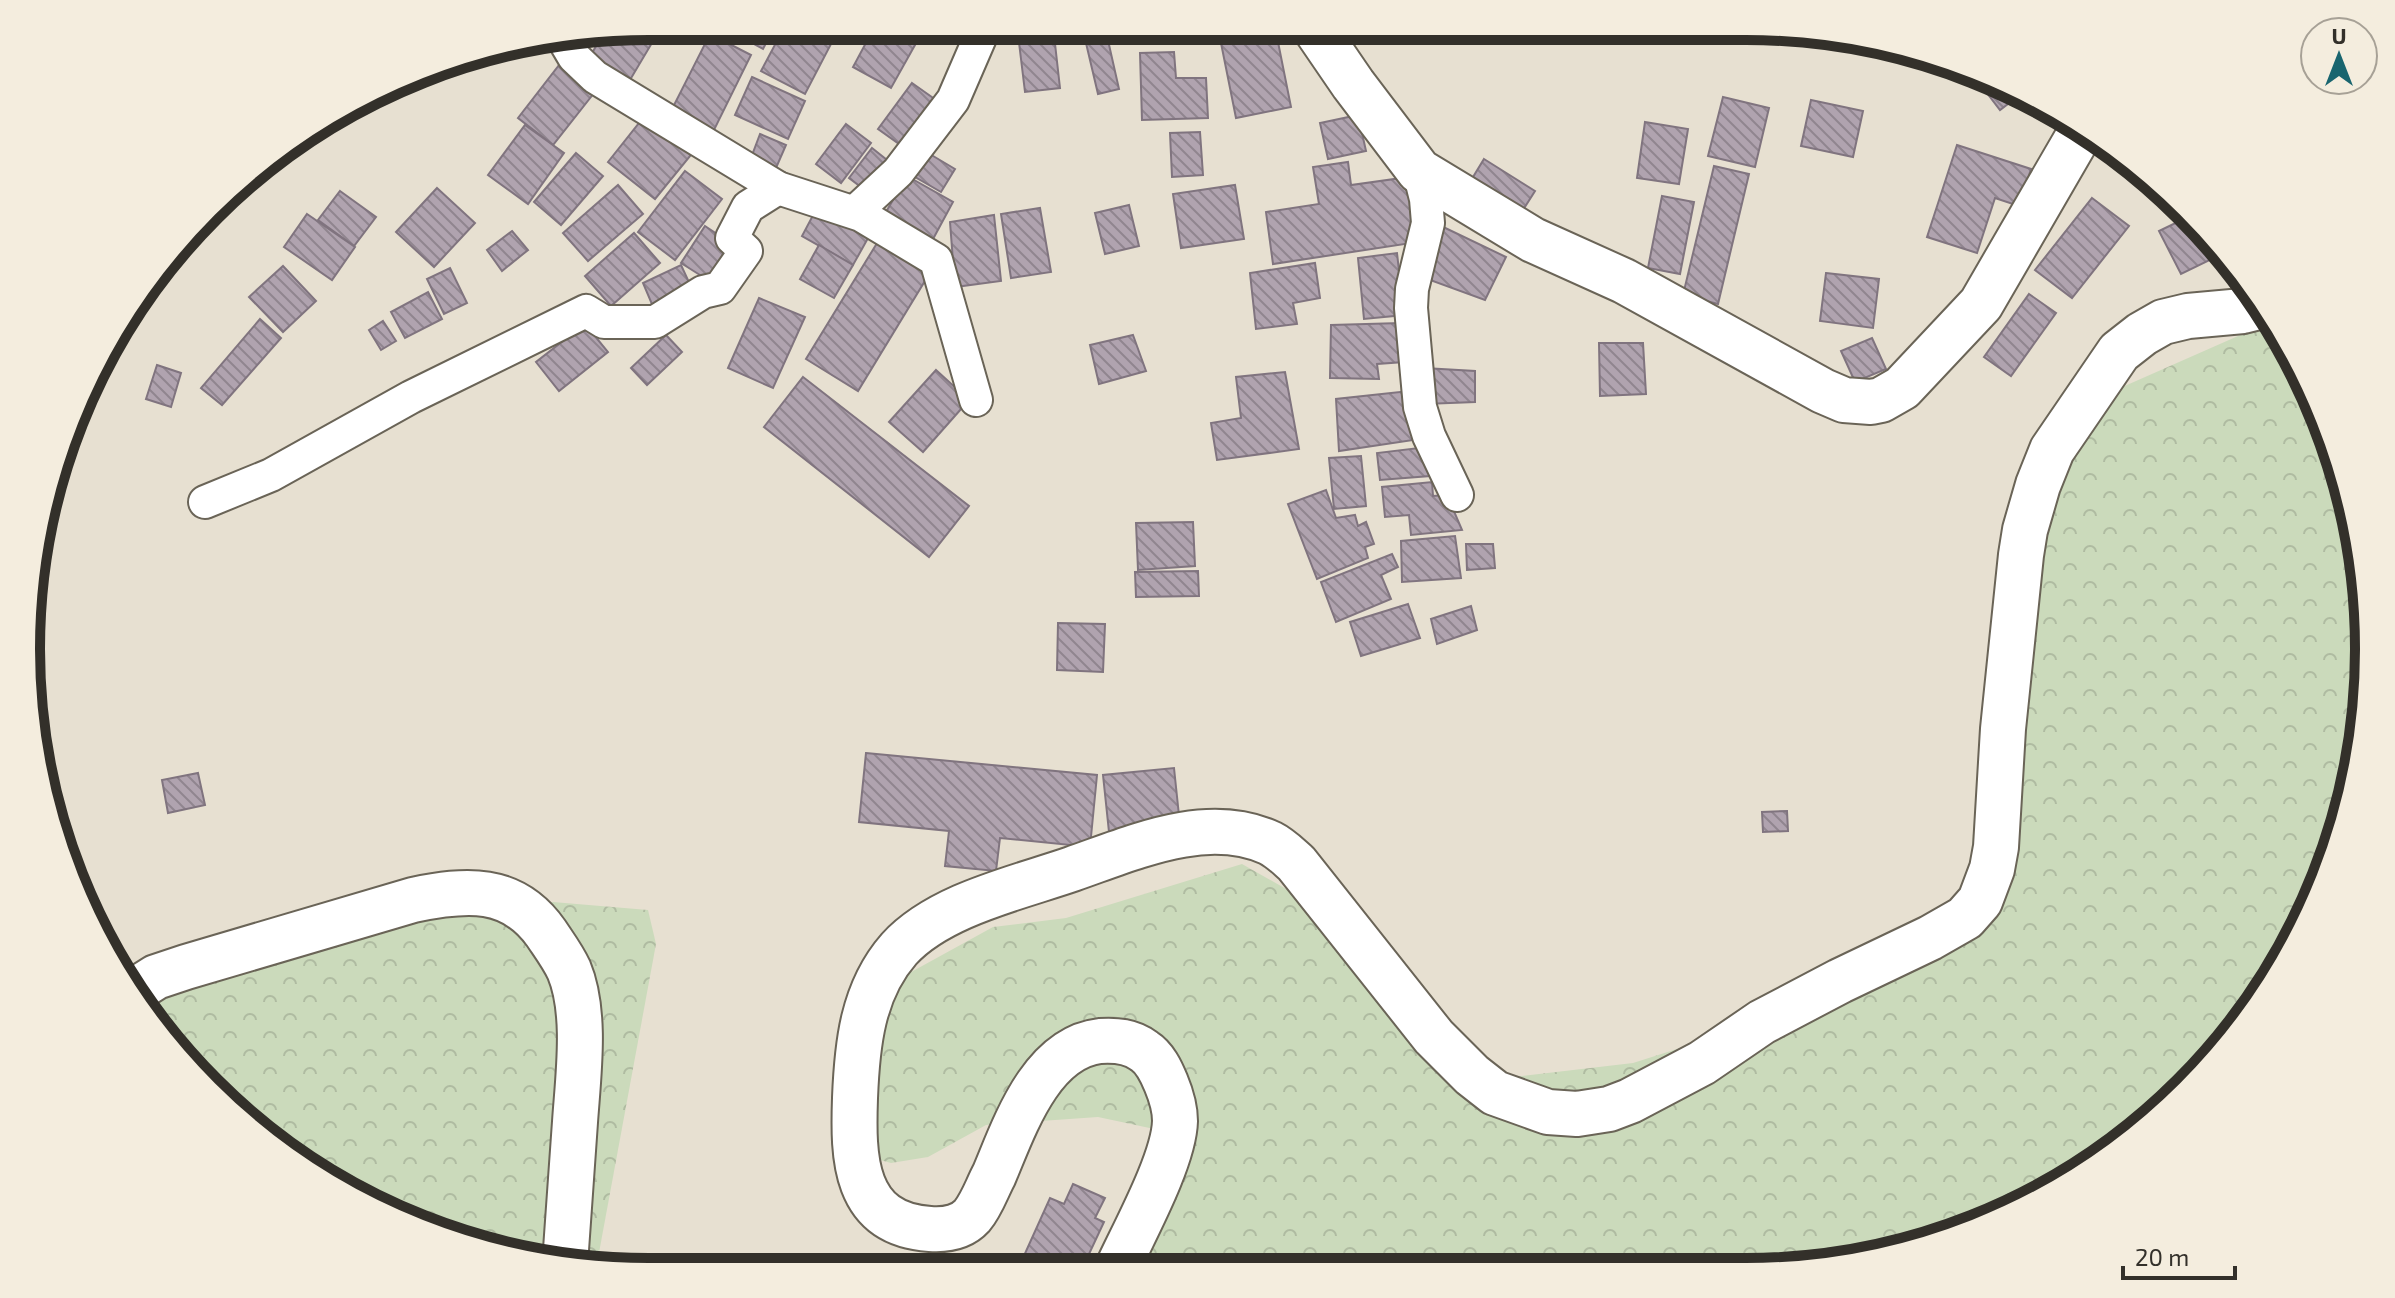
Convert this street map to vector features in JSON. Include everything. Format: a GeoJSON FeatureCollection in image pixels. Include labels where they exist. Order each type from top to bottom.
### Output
{"type":"FeatureCollection","features":[{"type":"Feature","properties":{"kind":"street"},"geometry":{"type":"LineString","coordinates":[[855,212],[898,172],[953,100],[979,40]]}},
{"type":"Feature","properties":{"kind":"street"},"geometry":{"type":"LineString","coordinates":[[1323,40],[1419,171],[1533,240],[1624,281],[1844,400],[1881,400],[1902,388],[1981,304],[2077,139]]}},
{"type":"Feature","properties":{"kind":"street"},"geometry":{"type":"LineString","coordinates":[[567,45],[574,57],[595,77],[778,188],[855,212],[936,260],[976,400]]}},
{"type":"Feature","properties":{"kind":"street"},"geometry":{"type":"LineString","coordinates":[[1419,171],[1428,223],[1412,289],[1411,308],[1420,407],[1429,436],[1457,495]]}},
{"type":"Feature","properties":{"kind":"street"},"geometry":{"type":"LineString","coordinates":[[205,502],[271,475],[411,397],[586,311],[604,322],[655,322],[703,292],[720,288],[746,251],[732,238],[748,207],[778,188]]}},
{"type":"Feature","properties":{"kind":"street"},"geometry":{"type":"LineString","coordinates":[[1122,1258],[1164,1167],[1175,1122],[1172,1096],[1162,1072],[1152,1057],[1127,1042],[1091,1042],[1069,1052],[1047,1072],[1027,1101],[982,1201],[971,1218],[958,1227],[920,1229],[888,1215],[873,1202],[861,1179],[855,1153],[857,1051],[866,1010],[881,975],[899,949],[952,911],[1149,843],[1187,834],[1222,831],[1246,835],[1272,844],[1296,863],[1434,1037],[1495,1093],[1548,1112],[1577,1114],[1609,1109],[1630,1101],[1702,1063],[1762,1022],[1965,918],[1980,901],[1992,869],[1996,847],[2003,729],[2025,530],[2052,450],[2119,352],[2142,334],[2163,322],[2188,316],[2251,309]]}},
{"type":"Feature","properties":{"kind":"street"},"geometry":{"type":"LineString","coordinates":[[142,986],[156,977],[186,967],[413,900],[479,892],[520,906],[538,922],[563,957],[575,992],[579,1062],[566,1252]]}},
{"type":"Feature","properties":{"kind":"green space"},"geometry":{"type":"Polygon","coordinates":[[[2261,326],[2309,416],[2334,491],[2350,570],[2354,609],[2354,689],[2343,768],[2323,845],[2309,882],[2273,954],[2229,1020],[2177,1080],[2117,1132],[2050,1176],[1979,1212],[1942,1226],[1865,1246],[1786,1257],[1144,1258],[1164,1226],[1187,1162],[1173,1133],[1098,1117],[986,1125],[928,1157],[891,1163],[855,1153],[873,993],[993,927],[1066,918],[1242,864],[1288,890],[1368,960],[1406,1026],[1514,1077],[1633,1063],[1762,1022],[1798,1003],[1968,888],[1979,769],[2021,555],[2102,396],[2261,326]]]}},
{"type":"Feature","properties":{"kind":"green space"},"geometry":{"type":"Polygon","coordinates":[[[553,902],[648,910],[656,944],[598,1256],[530,1246],[453,1226],[416,1212],[344,1176],[278,1132],[218,1080],[191,1051],[145,989],[434,919],[553,902]]]}},
{"type":"Feature","properties":{"kind":"building"},"geometry":{"type":"Polygon","coordinates":[[[654,40],[627,85],[587,62],[598,42],[654,40]]]}},
{"type":"Feature","properties":{"kind":"building"},"geometry":{"type":"Polygon","coordinates":[[[707,40],[722,40],[751,55],[713,132],[671,111],[707,40]]]}},
{"type":"Feature","properties":{"kind":"building"},"geometry":{"type":"Polygon","coordinates":[[[747,40],[768,40],[763,49],[747,40]]]}},
{"type":"Feature","properties":{"kind":"building"},"geometry":{"type":"Polygon","coordinates":[[[778,40],[823,40],[831,44],[805,94],[761,71],[778,40]]]}},
{"type":"Feature","properties":{"kind":"building"},"geometry":{"type":"Polygon","coordinates":[[[867,40],[918,40],[891,88],[853,67],[867,40]]]}},
{"type":"Feature","properties":{"kind":"building"},"geometry":{"type":"Polygon","coordinates":[[[1019,40],[1055,40],[1060,88],[1025,92],[1019,40]]]}},
{"type":"Feature","properties":{"kind":"building"},"geometry":{"type":"Polygon","coordinates":[[[1085,40],[1108,40],[1119,89],[1098,94],[1085,40]]]}},
{"type":"Feature","properties":{"kind":"building"},"geometry":{"type":"Polygon","coordinates":[[[1220,40],[1278,40],[1291,107],[1236,118],[1220,40]]]}},
{"type":"Feature","properties":{"kind":"building"},"geometry":{"type":"Polygon","coordinates":[[[1174,52],[1176,78],[1206,78],[1208,118],[1142,120],[1140,53],[1174,52]]]}},
{"type":"Feature","properties":{"kind":"building"},"geometry":{"type":"Polygon","coordinates":[[[563,60],[598,88],[553,145],[518,118],[563,60]]]}},
{"type":"Feature","properties":{"kind":"building"},"geometry":{"type":"Polygon","coordinates":[[[752,77],[805,101],[788,139],[735,115],[752,77]]]}},
{"type":"Feature","properties":{"kind":"building"},"geometry":{"type":"Polygon","coordinates":[[[912,83],[943,105],[909,151],[878,129],[912,83]]]}},
{"type":"Feature","properties":{"kind":"building"},"geometry":{"type":"Polygon","coordinates":[[[1983,88],[2011,101],[2000,110],[1983,88]]]}},
{"type":"Feature","properties":{"kind":"building"},"geometry":{"type":"Polygon","coordinates":[[[1723,97],[1769,108],[1755,167],[1708,156],[1723,97]]]}},
{"type":"Feature","properties":{"kind":"building"},"geometry":{"type":"Polygon","coordinates":[[[1811,100],[1863,111],[1853,157],[1801,146],[1811,100]]]}},
{"type":"Feature","properties":{"kind":"building"},"geometry":{"type":"Polygon","coordinates":[[[647,113],[695,150],[655,199],[608,162],[647,113]]]}},
{"type":"Feature","properties":{"kind":"building"},"geometry":{"type":"Polygon","coordinates":[[[1358,115],[1366,151],[1328,159],[1320,123],[1358,115]]]}},
{"type":"Feature","properties":{"kind":"building"},"geometry":{"type":"Polygon","coordinates":[[[1645,122],[1688,129],[1679,184],[1637,178],[1645,122]]]}},
{"type":"Feature","properties":{"kind":"building"},"geometry":{"type":"Polygon","coordinates":[[[846,124],[871,143],[841,183],[816,164],[846,124]]]}},
{"type":"Feature","properties":{"kind":"building"},"geometry":{"type":"Polygon","coordinates":[[[525,125],[564,153],[528,204],[488,175],[525,125]]]}},
{"type":"Feature","properties":{"kind":"building"},"geometry":{"type":"Polygon","coordinates":[[[1200,132],[1203,175],[1172,177],[1170,133],[1200,132]]]}},
{"type":"Feature","properties":{"kind":"building"},"geometry":{"type":"Polygon","coordinates":[[[760,134],[786,145],[776,168],[751,158],[760,134]]]}},
{"type":"Feature","properties":{"kind":"building"},"geometry":{"type":"Polygon","coordinates":[[[1957,145],[2031,169],[2019,206],[1995,198],[1977,253],[1927,237],[1957,145]]]}},
{"type":"Feature","properties":{"kind":"building"},"geometry":{"type":"Polygon","coordinates":[[[872,148],[892,164],[869,193],[849,178],[872,148]]]}},
{"type":"Feature","properties":{"kind":"building"},"geometry":{"type":"Polygon","coordinates":[[[923,150],[955,169],[941,192],[910,174],[923,150]]]}},
{"type":"Feature","properties":{"kind":"building"},"geometry":{"type":"Polygon","coordinates":[[[576,153],[603,176],[561,225],[534,202],[576,153]]]}},
{"type":"Feature","properties":{"kind":"building"},"geometry":{"type":"Polygon","coordinates":[[[1484,159],[1535,191],[1521,213],[1470,182],[1484,159]]]}},
{"type":"Feature","properties":{"kind":"building"},"geometry":{"type":"Polygon","coordinates":[[[1348,162],[1351,185],[1409,177],[1418,242],[1273,264],[1266,212],[1319,204],[1313,167],[1348,162]]]}},
{"type":"Feature","properties":{"kind":"building"},"geometry":{"type":"Polygon","coordinates":[[[1714,166],[1749,174],[1718,304],[1683,295],[1714,166]]]}},
{"type":"Feature","properties":{"kind":"building"},"geometry":{"type":"Polygon","coordinates":[[[685,171],[722,199],[675,260],[638,232],[685,171]]]}},
{"type":"Feature","properties":{"kind":"building"},"geometry":{"type":"Polygon","coordinates":[[[907,176],[953,202],[933,239],[886,212],[907,176]]]}},
{"type":"Feature","properties":{"kind":"building"},"geometry":{"type":"Polygon","coordinates":[[[618,185],[643,214],[588,261],[563,233],[618,185]]]}},
{"type":"Feature","properties":{"kind":"building"},"geometry":{"type":"Polygon","coordinates":[[[1235,185],[1244,239],[1181,248],[1173,194],[1235,185]]]}},
{"type":"Feature","properties":{"kind":"building"},"geometry":{"type":"Polygon","coordinates":[[[437,188],[475,223],[434,267],[396,232],[437,188]]]}},
{"type":"Feature","properties":{"kind":"building"},"geometry":{"type":"Polygon","coordinates":[[[340,191],[376,217],[354,246],[318,220],[340,191]]]}},
{"type":"Feature","properties":{"kind":"building"},"geometry":{"type":"Polygon","coordinates":[[[1662,196],[1694,202],[1680,274],[1648,268],[1662,196]]]}},
{"type":"Feature","properties":{"kind":"building"},"geometry":{"type":"Polygon","coordinates":[[[2092,198],[2129,226],[2072,298],[2035,270],[2092,198]]]}},
{"type":"Feature","properties":{"kind":"building"},"geometry":{"type":"Polygon","coordinates":[[[819,204],[872,231],[853,265],[802,236],[819,204]]]}},
{"type":"Feature","properties":{"kind":"building"},"geometry":{"type":"Polygon","coordinates":[[[1129,205],[1139,246],[1105,254],[1095,213],[1129,205]]]}},
{"type":"Feature","properties":{"kind":"building"},"geometry":{"type":"Polygon","coordinates":[[[1040,208],[1051,272],[1011,278],[1001,214],[1040,208]]]}},
{"type":"Feature","properties":{"kind":"building"},"geometry":{"type":"Polygon","coordinates":[[[307,214],[355,247],[332,280],[284,247],[307,214]]]}},
{"type":"Feature","properties":{"kind":"building"},"geometry":{"type":"Polygon","coordinates":[[[994,215],[1001,281],[955,287],[950,222],[994,215]]]}},
{"type":"Feature","properties":{"kind":"building"},"geometry":{"type":"Polygon","coordinates":[[[2180,221],[2213,258],[2181,274],[2159,231],[2180,221]]]}},
{"type":"Feature","properties":{"kind":"building"},"geometry":{"type":"Polygon","coordinates":[[[1439,225],[1506,257],[1485,300],[1419,276],[1439,225]]]}},
{"type":"Feature","properties":{"kind":"building"},"geometry":{"type":"Polygon","coordinates":[[[705,226],[735,246],[711,282],[681,263],[705,226]]]}},
{"type":"Feature","properties":{"kind":"building"},"geometry":{"type":"Polygon","coordinates":[[[512,231],[528,250],[502,271],[487,250],[512,231]]]}},
{"type":"Feature","properties":{"kind":"building"},"geometry":{"type":"Polygon","coordinates":[[[634,233],[660,263],[611,306],[585,276],[634,233]]]}},
{"type":"Feature","properties":{"kind":"building"},"geometry":{"type":"Polygon","coordinates":[[[882,235],[934,266],[858,391],[806,359],[882,235]]]}},
{"type":"Feature","properties":{"kind":"building"},"geometry":{"type":"Polygon","coordinates":[[[819,245],[853,265],[834,298],[800,279],[819,245]]]}},
{"type":"Feature","properties":{"kind":"building"},"geometry":{"type":"Polygon","coordinates":[[[1397,253],[1404,315],[1364,319],[1358,258],[1397,253]]]}},
{"type":"Feature","properties":{"kind":"building"},"geometry":{"type":"Polygon","coordinates":[[[1315,263],[1320,298],[1293,303],[1297,324],[1256,329],[1250,273],[1315,263]]]}},
{"type":"Feature","properties":{"kind":"building"},"geometry":{"type":"Polygon","coordinates":[[[681,265],[693,291],[654,309],[643,283],[681,265]]]}},
{"type":"Feature","properties":{"kind":"building"},"geometry":{"type":"Polygon","coordinates":[[[283,266],[316,301],[283,332],[249,297],[283,266]]]}},
{"type":"Feature","properties":{"kind":"building"},"geometry":{"type":"Polygon","coordinates":[[[450,268],[467,303],[444,314],[427,279],[450,268]]]}},
{"type":"Feature","properties":{"kind":"building"},"geometry":{"type":"Polygon","coordinates":[[[1826,273],[1879,279],[1873,328],[1820,321],[1826,273]]]}},
{"type":"Feature","properties":{"kind":"building"},"geometry":{"type":"Polygon","coordinates":[[[428,292],[442,319],[405,338],[391,312],[428,292]]]}},
{"type":"Feature","properties":{"kind":"building"},"geometry":{"type":"Polygon","coordinates":[[[2029,294],[2056,313],[2011,376],[1984,357],[2029,294]]]}},
{"type":"Feature","properties":{"kind":"building"},"geometry":{"type":"Polygon","coordinates":[[[759,298],[805,317],[773,388],[728,368],[759,298]]]}},
{"type":"Feature","properties":{"kind":"building"},"geometry":{"type":"Polygon","coordinates":[[[260,319],[281,338],[222,405],[201,388],[260,319]]]}},
{"type":"Feature","properties":{"kind":"building"},"geometry":{"type":"Polygon","coordinates":[[[383,321],[396,341],[381,350],[369,330],[383,321]]]}},
{"type":"Feature","properties":{"kind":"building"},"geometry":{"type":"Polygon","coordinates":[[[1401,323],[1404,362],[1377,364],[1379,379],[1330,378],[1331,325],[1401,323]]]}},
{"type":"Feature","properties":{"kind":"building"},"geometry":{"type":"Polygon","coordinates":[[[585,324],[608,352],[559,391],[536,362],[585,324]]]}},
{"type":"Feature","properties":{"kind":"building"},"geometry":{"type":"Polygon","coordinates":[[[666,335],[682,352],[647,385],[631,368],[666,335]]]}},
{"type":"Feature","properties":{"kind":"building"},"geometry":{"type":"Polygon","coordinates":[[[1133,335],[1146,371],[1099,384],[1090,345],[1133,335]]]}},
{"type":"Feature","properties":{"kind":"building"},"geometry":{"type":"Polygon","coordinates":[[[1872,338],[1886,369],[1855,382],[1841,351],[1872,338]]]}},
{"type":"Feature","properties":{"kind":"building"},"geometry":{"type":"Polygon","coordinates":[[[1599,343],[1643,343],[1646,394],[1600,396],[1599,343]]]}},
{"type":"Feature","properties":{"kind":"building"},"geometry":{"type":"Polygon","coordinates":[[[157,365],[181,373],[171,407],[146,399],[157,365]]]}},
{"type":"Feature","properties":{"kind":"building"},"geometry":{"type":"Polygon","coordinates":[[[1424,368],[1475,371],[1475,402],[1425,404],[1424,368]]]}},
{"type":"Feature","properties":{"kind":"building"},"geometry":{"type":"Polygon","coordinates":[[[936,370],[969,400],[923,452],[889,422],[936,370]]]}},
{"type":"Feature","properties":{"kind":"building"},"geometry":{"type":"Polygon","coordinates":[[[1285,372],[1299,449],[1217,460],[1211,423],[1241,418],[1236,377],[1285,372]]]}},
{"type":"Feature","properties":{"kind":"building"},"geometry":{"type":"Polygon","coordinates":[[[803,377],[969,506],[929,557],[764,427],[803,377]]]}},
{"type":"Feature","properties":{"kind":"building"},"geometry":{"type":"Polygon","coordinates":[[[1409,391],[1420,439],[1339,451],[1336,399],[1409,391]]]}},
{"type":"Feature","properties":{"kind":"building"},"geometry":{"type":"Polygon","coordinates":[[[1427,447],[1430,476],[1380,480],[1377,453],[1427,447]]]}},
{"type":"Feature","properties":{"kind":"building"},"geometry":{"type":"Polygon","coordinates":[[[1361,456],[1366,506],[1334,509],[1329,458],[1361,456]]]}},
{"type":"Feature","properties":{"kind":"building"},"geometry":{"type":"Polygon","coordinates":[[[1432,482],[1433,496],[1447,495],[1462,530],[1411,535],[1409,515],[1385,517],[1382,487],[1432,482]]]}},
{"type":"Feature","properties":{"kind":"building"},"geometry":{"type":"Polygon","coordinates":[[[1326,490],[1336,518],[1355,515],[1358,526],[1366,522],[1374,544],[1365,547],[1368,558],[1317,579],[1288,504],[1326,490]]]}},
{"type":"Feature","properties":{"kind":"building"},"geometry":{"type":"Polygon","coordinates":[[[1193,522],[1195,566],[1138,570],[1136,523],[1193,522]]]}},
{"type":"Feature","properties":{"kind":"building"},"geometry":{"type":"Polygon","coordinates":[[[1455,536],[1461,578],[1402,582],[1401,541],[1455,536]]]}},
{"type":"Feature","properties":{"kind":"building"},"geometry":{"type":"Polygon","coordinates":[[[1466,544],[1493,544],[1495,568],[1467,570],[1466,544]]]}},
{"type":"Feature","properties":{"kind":"building"},"geometry":{"type":"Polygon","coordinates":[[[1392,554],[1398,567],[1381,575],[1391,599],[1336,622],[1321,582],[1392,554]]]}},
{"type":"Feature","properties":{"kind":"building"},"geometry":{"type":"Polygon","coordinates":[[[1198,571],[1199,596],[1136,597],[1135,572],[1198,571]]]}},
{"type":"Feature","properties":{"kind":"building"},"geometry":{"type":"Polygon","coordinates":[[[1408,604],[1420,638],[1361,656],[1350,622],[1408,604]]]}},
{"type":"Feature","properties":{"kind":"building"},"geometry":{"type":"Polygon","coordinates":[[[1471,606],[1477,630],[1437,644],[1431,619],[1471,606]]]}},
{"type":"Feature","properties":{"kind":"building"},"geometry":{"type":"Polygon","coordinates":[[[1058,623],[1105,624],[1103,672],[1057,670],[1058,623]]]}},
{"type":"Feature","properties":{"kind":"building"},"geometry":{"type":"Polygon","coordinates":[[[866,753],[1097,775],[1090,847],[1000,838],[996,871],[945,866],[949,831],[859,822],[866,753]]]}},
{"type":"Feature","properties":{"kind":"building"},"geometry":{"type":"Polygon","coordinates":[[[1174,768],[1180,825],[1109,832],[1103,775],[1174,768]]]}},
{"type":"Feature","properties":{"kind":"building"},"geometry":{"type":"Polygon","coordinates":[[[198,773],[205,805],[168,813],[162,780],[198,773]]]}},
{"type":"Feature","properties":{"kind":"building"},"geometry":{"type":"Polygon","coordinates":[[[1787,811],[1788,831],[1763,832],[1762,812],[1787,811]]]}},
{"type":"Feature","properties":{"kind":"building"},"geometry":{"type":"Polygon","coordinates":[[[1073,1184],[1105,1198],[1095,1218],[1104,1222],[1087,1258],[1023,1258],[1050,1198],[1064,1204],[1073,1184]]]}}]}
